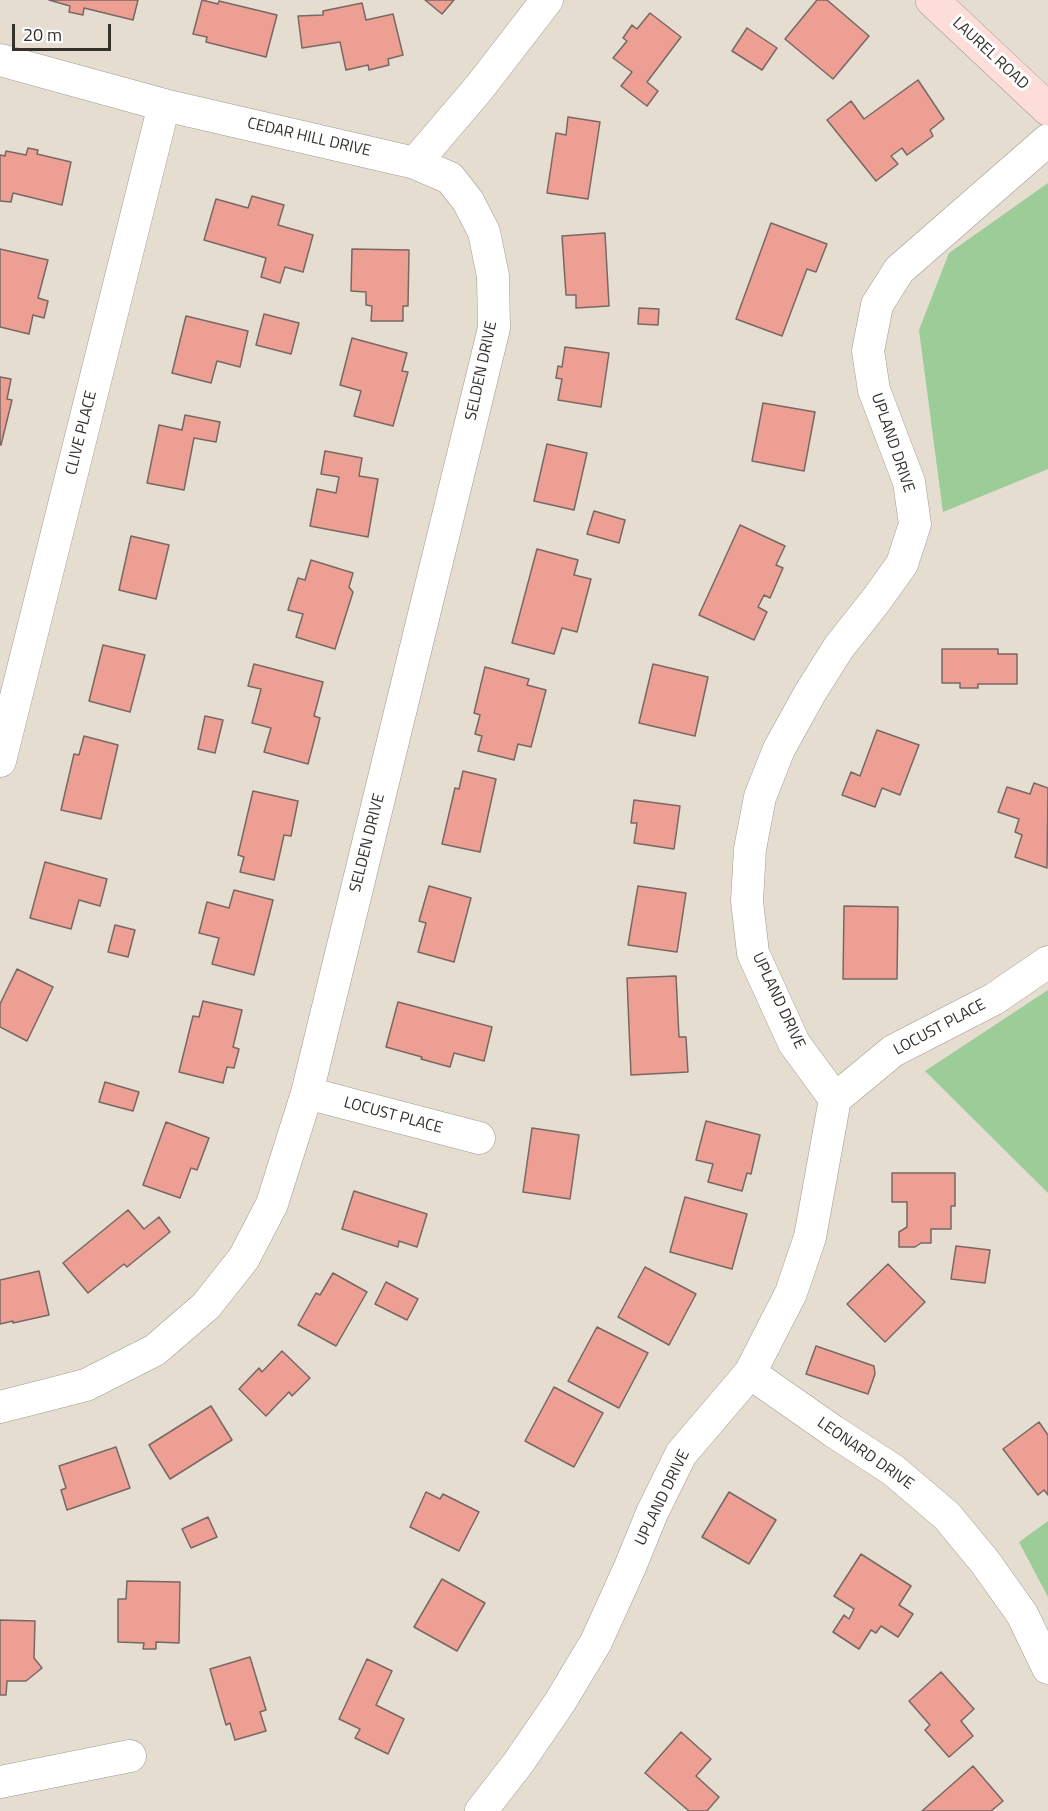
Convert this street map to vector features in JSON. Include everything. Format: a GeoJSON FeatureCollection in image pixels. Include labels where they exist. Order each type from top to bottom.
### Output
{"type":"FeatureCollection","features":[{"type":"Feature","properties":{"kind":"main road","name":"LAUREL ROAD"},"geometry":{"type":"LineString","coordinates":[[932,0],[1048,109]]}},
{"type":"Feature","properties":{"kind":"street"},"geometry":{"type":"LineString","coordinates":[[415,163],[547,0]]}},
{"type":"Feature","properties":{"kind":"street","name":"CEDAR HILL DRIVE"},"geometry":{"type":"LineString","coordinates":[[0,60],[165,105],[415,163]]}},
{"type":"Feature","properties":{"kind":"street","name":"CLIVE PLACE"},"geometry":{"type":"LineString","coordinates":[[0,761],[165,105]]}},
{"type":"Feature","properties":{"kind":"street","name":"UPLAND DRIVE"},"geometry":{"type":"LineString","coordinates":[[481,1811],[519,1762],[560,1702],[596,1642],[652,1513],[681,1454],[750,1373],[791,1293],[810,1237],[835,1099],[794,1043],[753,953],[747,902],[750,849],[760,797],[779,749],[810,693],[839,647],[903,564],[915,524],[909,482],[874,390],[868,351],[877,305],[899,270],[1048,140]]}},
{"type":"Feature","properties":{"kind":"street","name":"SELDEN DRIVE"},"geometry":{"type":"LineString","coordinates":[[0,1407],[86,1385],[155,1350],[206,1306],[244,1258],[272,1204],[307,1093],[494,328],[494,276],[484,232],[468,201],[450,178],[415,163]]}},
{"type":"Feature","properties":{"kind":"street","name":"LOCUST PLACE"},"geometry":{"type":"LineString","coordinates":[[835,1099],[892,1051],[994,999],[1048,962]]}},
{"type":"Feature","properties":{"kind":"street","name":"LOCUST PLACE"},"geometry":{"type":"LineString","coordinates":[[307,1093],[479,1138]]}},
{"type":"Feature","properties":{"kind":"street","name":"LEONARD DRIVE"},"geometry":{"type":"LineString","coordinates":[[750,1373],[892,1470],[947,1516],[985,1562],[1022,1614],[1048,1668]]}},
{"type":"Feature","properties":{"kind":"street"},"geometry":{"type":"LineString","coordinates":[[0,1782],[130,1756]]}},
{"type":"Feature","properties":{"kind":"green space"},"geometry":{"type":"Polygon","coordinates":[[[1048,183],[1048,469],[943,512],[919,330],[949,253],[1048,183]]]}},
{"type":"Feature","properties":{"kind":"green space"},"geometry":{"type":"Polygon","coordinates":[[[1048,990],[1048,1193],[925,1071],[1048,990]]]}},
{"type":"Feature","properties":{"kind":"green space"},"geometry":{"type":"Polygon","coordinates":[[[1048,1521],[1048,1597],[1019,1542],[1048,1521]]]}},
{"type":"Feature","properties":{"kind":"building"},"geometry":{"type":"Polygon","coordinates":[[[49,0],[138,0],[133,20],[84,8],[83,15],[69,12],[70,6],[49,0]]]}},
{"type":"Feature","properties":{"kind":"building"},"geometry":{"type":"Polygon","coordinates":[[[202,0],[218,4],[219,1],[277,15],[266,57],[206,42],[207,37],[193,34],[202,0]]]}},
{"type":"Feature","properties":{"kind":"building"},"geometry":{"type":"Polygon","coordinates":[[[425,0],[454,0],[442,14],[425,0]]]}},
{"type":"Feature","properties":{"kind":"building"},"geometry":{"type":"Polygon","coordinates":[[[817,0],[827,0],[869,36],[833,79],[785,39],[817,0]]]}},
{"type":"Feature","properties":{"kind":"building"},"geometry":{"type":"Polygon","coordinates":[[[362,3],[366,20],[393,14],[403,55],[388,59],[389,65],[369,70],[368,65],[346,70],[340,42],[302,48],[298,16],[323,15],[323,11],[362,3]]]}},
{"type":"Feature","properties":{"kind":"building"},"geometry":{"type":"Polygon","coordinates":[[[650,13],[681,37],[647,82],[658,91],[647,106],[621,86],[632,72],[613,58],[627,41],[623,38],[632,25],[637,29],[650,13]]]}},
{"type":"Feature","properties":{"kind":"building"},"geometry":{"type":"Polygon","coordinates":[[[747,28],[777,48],[762,70],[732,51],[747,28]]]}},
{"type":"Feature","properties":{"kind":"building"},"geometry":{"type":"Polygon","coordinates":[[[918,80],[944,119],[930,130],[933,136],[907,155],[902,148],[891,156],[898,164],[876,181],[827,120],[851,101],[864,119],[918,80]]]}},
{"type":"Feature","properties":{"kind":"building"},"geometry":{"type":"Polygon","coordinates":[[[568,117],[600,122],[588,199],[547,193],[556,133],[566,135],[568,117]]]}},
{"type":"Feature","properties":{"kind":"building"},"geometry":{"type":"Polygon","coordinates":[[[28,148],[38,150],[37,154],[71,162],[62,205],[13,193],[11,202],[0,201],[0,155],[5,156],[6,151],[26,155],[28,148]]]}},
{"type":"Feature","properties":{"kind":"building"},"geometry":{"type":"Polygon","coordinates":[[[252,196],[284,205],[278,225],[313,235],[303,272],[285,267],[280,283],[261,277],[266,258],[204,240],[216,199],[248,208],[252,196]]]}},
{"type":"Feature","properties":{"kind":"building"},"geometry":{"type":"Polygon","coordinates":[[[771,223],[827,244],[816,272],[807,269],[782,336],[736,319],[771,223]]]}},
{"type":"Feature","properties":{"kind":"building"},"geometry":{"type":"Polygon","coordinates":[[[605,233],[609,306],[576,308],[576,295],[566,295],[562,236],[605,233]]]}},
{"type":"Feature","properties":{"kind":"building"},"geometry":{"type":"Polygon","coordinates":[[[0,249],[48,260],[38,298],[48,301],[44,318],[33,315],[29,334],[0,327],[0,249]]]}},
{"type":"Feature","properties":{"kind":"building"},"geometry":{"type":"Polygon","coordinates":[[[352,249],[409,250],[408,306],[403,306],[403,321],[371,321],[372,306],[366,305],[366,292],[351,291],[352,249]]]}},
{"type":"Feature","properties":{"kind":"building"},"geometry":{"type":"Polygon","coordinates":[[[639,308],[659,309],[658,325],[638,324],[639,308]]]}},
{"type":"Feature","properties":{"kind":"building"},"geometry":{"type":"Polygon","coordinates":[[[264,314],[299,323],[291,354],[256,345],[264,314]]]}},
{"type":"Feature","properties":{"kind":"building"},"geometry":{"type":"Polygon","coordinates":[[[186,316],[248,331],[240,367],[217,361],[211,383],[172,373],[186,316]]]}},
{"type":"Feature","properties":{"kind":"building"},"geometry":{"type":"Polygon","coordinates":[[[352,338],[407,353],[402,371],[408,372],[393,426],[354,416],[361,391],[340,385],[352,338]]]}},
{"type":"Feature","properties":{"kind":"building"},"geometry":{"type":"Polygon","coordinates":[[[565,347],[609,353],[601,407],[558,400],[562,379],[556,378],[558,366],[562,367],[565,347]]]}},
{"type":"Feature","properties":{"kind":"building"},"geometry":{"type":"Polygon","coordinates":[[[0,377],[11,379],[7,399],[12,400],[1,445],[0,445],[0,377]]]}},
{"type":"Feature","properties":{"kind":"building"},"geometry":{"type":"Polygon","coordinates":[[[763,403],[815,412],[804,471],[752,461],[763,403]]]}},
{"type":"Feature","properties":{"kind":"building"},"geometry":{"type":"Polygon","coordinates":[[[185,415],[220,422],[216,442],[194,438],[184,490],[147,483],[159,425],[182,430],[185,415]]]}},
{"type":"Feature","properties":{"kind":"building"},"geometry":{"type":"Polygon","coordinates":[[[547,444],[587,453],[574,510],[534,501],[547,444]]]}},
{"type":"Feature","properties":{"kind":"building"},"geometry":{"type":"Polygon","coordinates":[[[325,451],[362,458],[359,476],[378,479],[368,537],[310,526],[317,489],[336,493],[339,477],[321,474],[325,451]]]}},
{"type":"Feature","properties":{"kind":"building"},"geometry":{"type":"Polygon","coordinates":[[[594,511],[625,520],[619,543],[587,534],[594,511]]]}},
{"type":"Feature","properties":{"kind":"building"},"geometry":{"type":"Polygon","coordinates":[[[740,525],[785,546],[776,565],[783,568],[770,598],[764,595],[758,607],[767,612],[754,640],[699,615],[740,525]]]}},
{"type":"Feature","properties":{"kind":"building"},"geometry":{"type":"Polygon","coordinates":[[[131,536],[169,545],[156,599],[119,590],[131,536]]]}},
{"type":"Feature","properties":{"kind":"building"},"geometry":{"type":"Polygon","coordinates":[[[537,549],[578,560],[574,575],[591,579],[577,632],[562,628],[554,654],[512,643],[537,549]]]}},
{"type":"Feature","properties":{"kind":"building"},"geometry":{"type":"Polygon","coordinates":[[[311,560],[353,573],[349,587],[353,592],[335,649],[296,637],[303,614],[288,610],[298,578],[305,580],[311,560]]]}},
{"type":"Feature","properties":{"kind":"building"},"geometry":{"type":"Polygon","coordinates":[[[103,645],[145,655],[130,712],[89,701],[103,645]]]}},
{"type":"Feature","properties":{"kind":"building"},"geometry":{"type":"Polygon","coordinates":[[[942,649],[998,649],[998,654],[1017,654],[1017,684],[978,684],[978,688],[960,688],[960,683],[942,683],[942,649]]]}},
{"type":"Feature","properties":{"kind":"building"},"geometry":{"type":"Polygon","coordinates":[[[254,664],[323,682],[314,716],[320,718],[308,764],[264,752],[271,728],[252,723],[261,689],[248,686],[254,664]]]}},
{"type":"Feature","properties":{"kind":"building"},"geometry":{"type":"Polygon","coordinates":[[[653,664],[708,677],[695,736],[639,723],[653,664]]]}},
{"type":"Feature","properties":{"kind":"building"},"geometry":{"type":"Polygon","coordinates":[[[485,667],[529,679],[527,685],[546,690],[531,747],[518,744],[514,760],[478,751],[482,736],[475,734],[480,715],[474,713],[485,667]]]}},
{"type":"Feature","properties":{"kind":"building"},"geometry":{"type":"Polygon","coordinates":[[[205,716],[223,720],[215,753],[198,749],[205,716]]]}},
{"type":"Feature","properties":{"kind":"building"},"geometry":{"type":"Polygon","coordinates":[[[877,730],[919,745],[900,795],[882,788],[875,807],[842,795],[851,772],[860,776],[877,730]]]}},
{"type":"Feature","properties":{"kind":"building"},"geometry":{"type":"Polygon","coordinates":[[[84,736],[118,745],[101,819],[61,810],[74,754],[79,755],[84,736]]]}},
{"type":"Feature","properties":{"kind":"building"},"geometry":{"type":"Polygon","coordinates":[[[463,771],[496,779],[480,852],[442,844],[455,788],[459,789],[463,771]]]}},
{"type":"Feature","properties":{"kind":"building"},"geometry":{"type":"Polygon","coordinates":[[[1034,783],[1048,788],[1047,868],[1015,857],[1022,835],[1015,832],[1019,819],[998,812],[1007,787],[1030,794],[1034,783]]]}},
{"type":"Feature","properties":{"kind":"building"},"geometry":{"type":"Polygon","coordinates":[[[253,791],[298,801],[291,836],[284,835],[274,880],[240,872],[244,857],[238,855],[253,791]]]}},
{"type":"Feature","properties":{"kind":"building"},"geometry":{"type":"Polygon","coordinates":[[[634,800],[680,806],[674,849],[634,843],[637,823],[631,823],[634,800]]]}},
{"type":"Feature","properties":{"kind":"building"},"geometry":{"type":"Polygon","coordinates":[[[45,862],[107,879],[100,906],[79,900],[71,929],[30,918],[45,862]]]}},
{"type":"Feature","properties":{"kind":"building"},"geometry":{"type":"Polygon","coordinates":[[[429,886],[471,898],[454,962],[418,952],[426,923],[419,921],[429,886]]]}},
{"type":"Feature","properties":{"kind":"building"},"geometry":{"type":"Polygon","coordinates":[[[638,886],[686,893],[677,952],[628,945],[638,886]]]}},
{"type":"Feature","properties":{"kind":"building"},"geometry":{"type":"Polygon","coordinates":[[[234,890],[273,900],[254,975],[212,964],[219,938],[199,933],[207,902],[229,908],[234,890]]]}},
{"type":"Feature","properties":{"kind":"building"},"geometry":{"type":"Polygon","coordinates":[[[844,906],[898,907],[897,979],[843,979],[844,906]]]}},
{"type":"Feature","properties":{"kind":"building"},"geometry":{"type":"Polygon","coordinates":[[[115,925],[135,930],[128,957],[108,952],[115,925]]]}},
{"type":"Feature","properties":{"kind":"building"},"geometry":{"type":"Polygon","coordinates":[[[17,969],[53,987],[27,1041],[0,1027],[0,1004],[17,969]]]}},
{"type":"Feature","properties":{"kind":"building"},"geometry":{"type":"Polygon","coordinates":[[[676,976],[679,1037],[686,1037],[688,1072],[631,1075],[627,978],[676,976]]]}},
{"type":"Feature","properties":{"kind":"building"},"geometry":{"type":"Polygon","coordinates":[[[203,1001],[242,1010],[233,1047],[239,1049],[234,1068],[227,1067],[223,1083],[179,1072],[193,1016],[199,1017],[203,1001]]]}},
{"type":"Feature","properties":{"kind":"building"},"geometry":{"type":"Polygon","coordinates":[[[398,1002],[492,1027],[484,1061],[454,1053],[450,1067],[386,1047],[398,1002]]]}},
{"type":"Feature","properties":{"kind":"building"},"geometry":{"type":"Polygon","coordinates":[[[105,1082],[139,1092],[133,1111],[99,1102],[105,1082]]]}},
{"type":"Feature","properties":{"kind":"building"},"geometry":{"type":"Polygon","coordinates":[[[706,1121],[760,1135],[751,1174],[747,1173],[742,1191],[708,1182],[713,1164],[696,1160],[706,1121]]]}},
{"type":"Feature","properties":{"kind":"building"},"geometry":{"type":"Polygon","coordinates":[[[166,1122],[209,1138],[197,1170],[191,1168],[180,1198],[143,1185],[166,1122]]]}},
{"type":"Feature","properties":{"kind":"building"},"geometry":{"type":"Polygon","coordinates":[[[532,1128],[579,1135],[570,1199],[523,1192],[532,1128]]]}},
{"type":"Feature","properties":{"kind":"building"},"geometry":{"type":"Polygon","coordinates":[[[892,1173],[955,1173],[955,1206],[951,1206],[951,1229],[931,1229],[931,1243],[921,1243],[915,1247],[899,1247],[899,1232],[907,1227],[907,1202],[892,1202],[892,1173]]]}},
{"type":"Feature","properties":{"kind":"building"},"geometry":{"type":"Polygon","coordinates":[[[354,1191],[427,1214],[417,1247],[399,1241],[398,1247],[342,1229],[354,1191]]]}},
{"type":"Feature","properties":{"kind":"building"},"geometry":{"type":"Polygon","coordinates":[[[685,1197],[747,1214],[732,1269],[670,1252],[685,1197]]]}},
{"type":"Feature","properties":{"kind":"building"},"geometry":{"type":"Polygon","coordinates":[[[128,1210],[144,1229],[159,1217],[170,1232],[127,1267],[124,1264],[88,1293],[63,1263],[128,1210]]]}},
{"type":"Feature","properties":{"kind":"building"},"geometry":{"type":"Polygon","coordinates":[[[956,1246],[990,1250],[985,1283],[951,1279],[956,1246]]]}},
{"type":"Feature","properties":{"kind":"building"},"geometry":{"type":"Polygon","coordinates":[[[888,1264],[925,1302],[885,1342],[847,1304],[888,1264]]]}},
{"type":"Feature","properties":{"kind":"building"},"geometry":{"type":"Polygon","coordinates":[[[645,1267],[696,1294],[669,1345],[618,1317],[645,1267]]]}},
{"type":"Feature","properties":{"kind":"building"},"geometry":{"type":"Polygon","coordinates":[[[39,1271],[49,1315],[0,1324],[0,1280],[39,1271]]]}},
{"type":"Feature","properties":{"kind":"building"},"geometry":{"type":"Polygon","coordinates":[[[333,1273],[367,1292],[336,1346],[298,1325],[316,1293],[320,1295],[333,1273]]]}},
{"type":"Feature","properties":{"kind":"building"},"geometry":{"type":"Polygon","coordinates":[[[386,1282],[418,1299],[407,1320],[375,1304],[386,1282]]]}},
{"type":"Feature","properties":{"kind":"building"},"geometry":{"type":"Polygon","coordinates":[[[597,1327],[648,1353],[619,1408],[568,1381],[597,1327]]]}},
{"type":"Feature","properties":{"kind":"building"},"geometry":{"type":"Polygon","coordinates":[[[816,1346],[874,1366],[875,1374],[868,1394],[806,1374],[816,1346]]]}},
{"type":"Feature","properties":{"kind":"building"},"geometry":{"type":"Polygon","coordinates":[[[282,1351],[310,1378],[292,1396],[289,1392],[266,1416],[239,1389],[259,1368],[262,1372],[282,1351]]]}},
{"type":"Feature","properties":{"kind":"building"},"geometry":{"type":"Polygon","coordinates":[[[554,1387],[603,1413],[574,1467],[525,1441],[554,1387]]]}},
{"type":"Feature","properties":{"kind":"building"},"geometry":{"type":"Polygon","coordinates":[[[211,1406],[232,1440],[170,1479],[149,1445],[211,1406]]]}},
{"type":"Feature","properties":{"kind":"building"},"geometry":{"type":"Polygon","coordinates":[[[1039,1422],[1048,1435],[1048,1495],[1044,1490],[1038,1495],[1003,1449],[1039,1422]]]}},
{"type":"Feature","properties":{"kind":"building"},"geometry":{"type":"Polygon","coordinates":[[[116,1447],[130,1488],[67,1510],[61,1490],[66,1488],[59,1466],[116,1447]]]}},
{"type":"Feature","properties":{"kind":"building"},"geometry":{"type":"Polygon","coordinates":[[[426,1492],[440,1499],[443,1494],[479,1512],[459,1551],[410,1527],[426,1492]]]}},
{"type":"Feature","properties":{"kind":"building"},"geometry":{"type":"Polygon","coordinates":[[[729,1492],[776,1520],[749,1564],[702,1537],[729,1492]]]}},
{"type":"Feature","properties":{"kind":"building"},"geometry":{"type":"Polygon","coordinates":[[[208,1517],[217,1537],[191,1548],[182,1529],[208,1517]]]}},
{"type":"Feature","properties":{"kind":"building"},"geometry":{"type":"Polygon","coordinates":[[[861,1554],[911,1586],[899,1605],[913,1614],[898,1637],[881,1626],[876,1633],[871,1630],[859,1649],[833,1632],[844,1615],[849,1619],[854,1609],[834,1596],[861,1554]]]}},
{"type":"Feature","properties":{"kind":"building"},"geometry":{"type":"Polygon","coordinates":[[[442,1579],[485,1603],[457,1651],[414,1627],[442,1579]]]}},
{"type":"Feature","properties":{"kind":"building"},"geometry":{"type":"Polygon","coordinates":[[[127,1581],[180,1582],[179,1643],[156,1642],[156,1649],[143,1649],[144,1643],[118,1642],[118,1599],[126,1599],[127,1581]]]}},
{"type":"Feature","properties":{"kind":"building"},"geometry":{"type":"Polygon","coordinates":[[[0,1620],[35,1621],[34,1658],[42,1668],[26,1681],[7,1681],[6,1695],[0,1695],[0,1620]]]}},
{"type":"Feature","properties":{"kind":"building"},"geometry":{"type":"Polygon","coordinates":[[[250,1657],[266,1710],[260,1712],[266,1731],[235,1740],[230,1723],[226,1725],[210,1669],[250,1657]]]}},
{"type":"Feature","properties":{"kind":"building"},"geometry":{"type":"Polygon","coordinates":[[[367,1659],[392,1671],[376,1705],[404,1719],[388,1754],[355,1738],[360,1729],[339,1719],[367,1659]]]}},
{"type":"Feature","properties":{"kind":"building"},"geometry":{"type":"Polygon","coordinates":[[[941,1672],[974,1709],[961,1721],[973,1736],[949,1757],[925,1730],[930,1725],[909,1701],[941,1672]]]}},
{"type":"Feature","properties":{"kind":"building"},"geometry":{"type":"Polygon","coordinates":[[[681,1732],[711,1759],[696,1776],[719,1797],[707,1811],[689,1811],[645,1773],[681,1732]]]}},
{"type":"Feature","properties":{"kind":"building"},"geometry":{"type":"Polygon","coordinates":[[[973,1766],[1003,1801],[991,1811],[922,1811],[973,1766]]]}}]}
